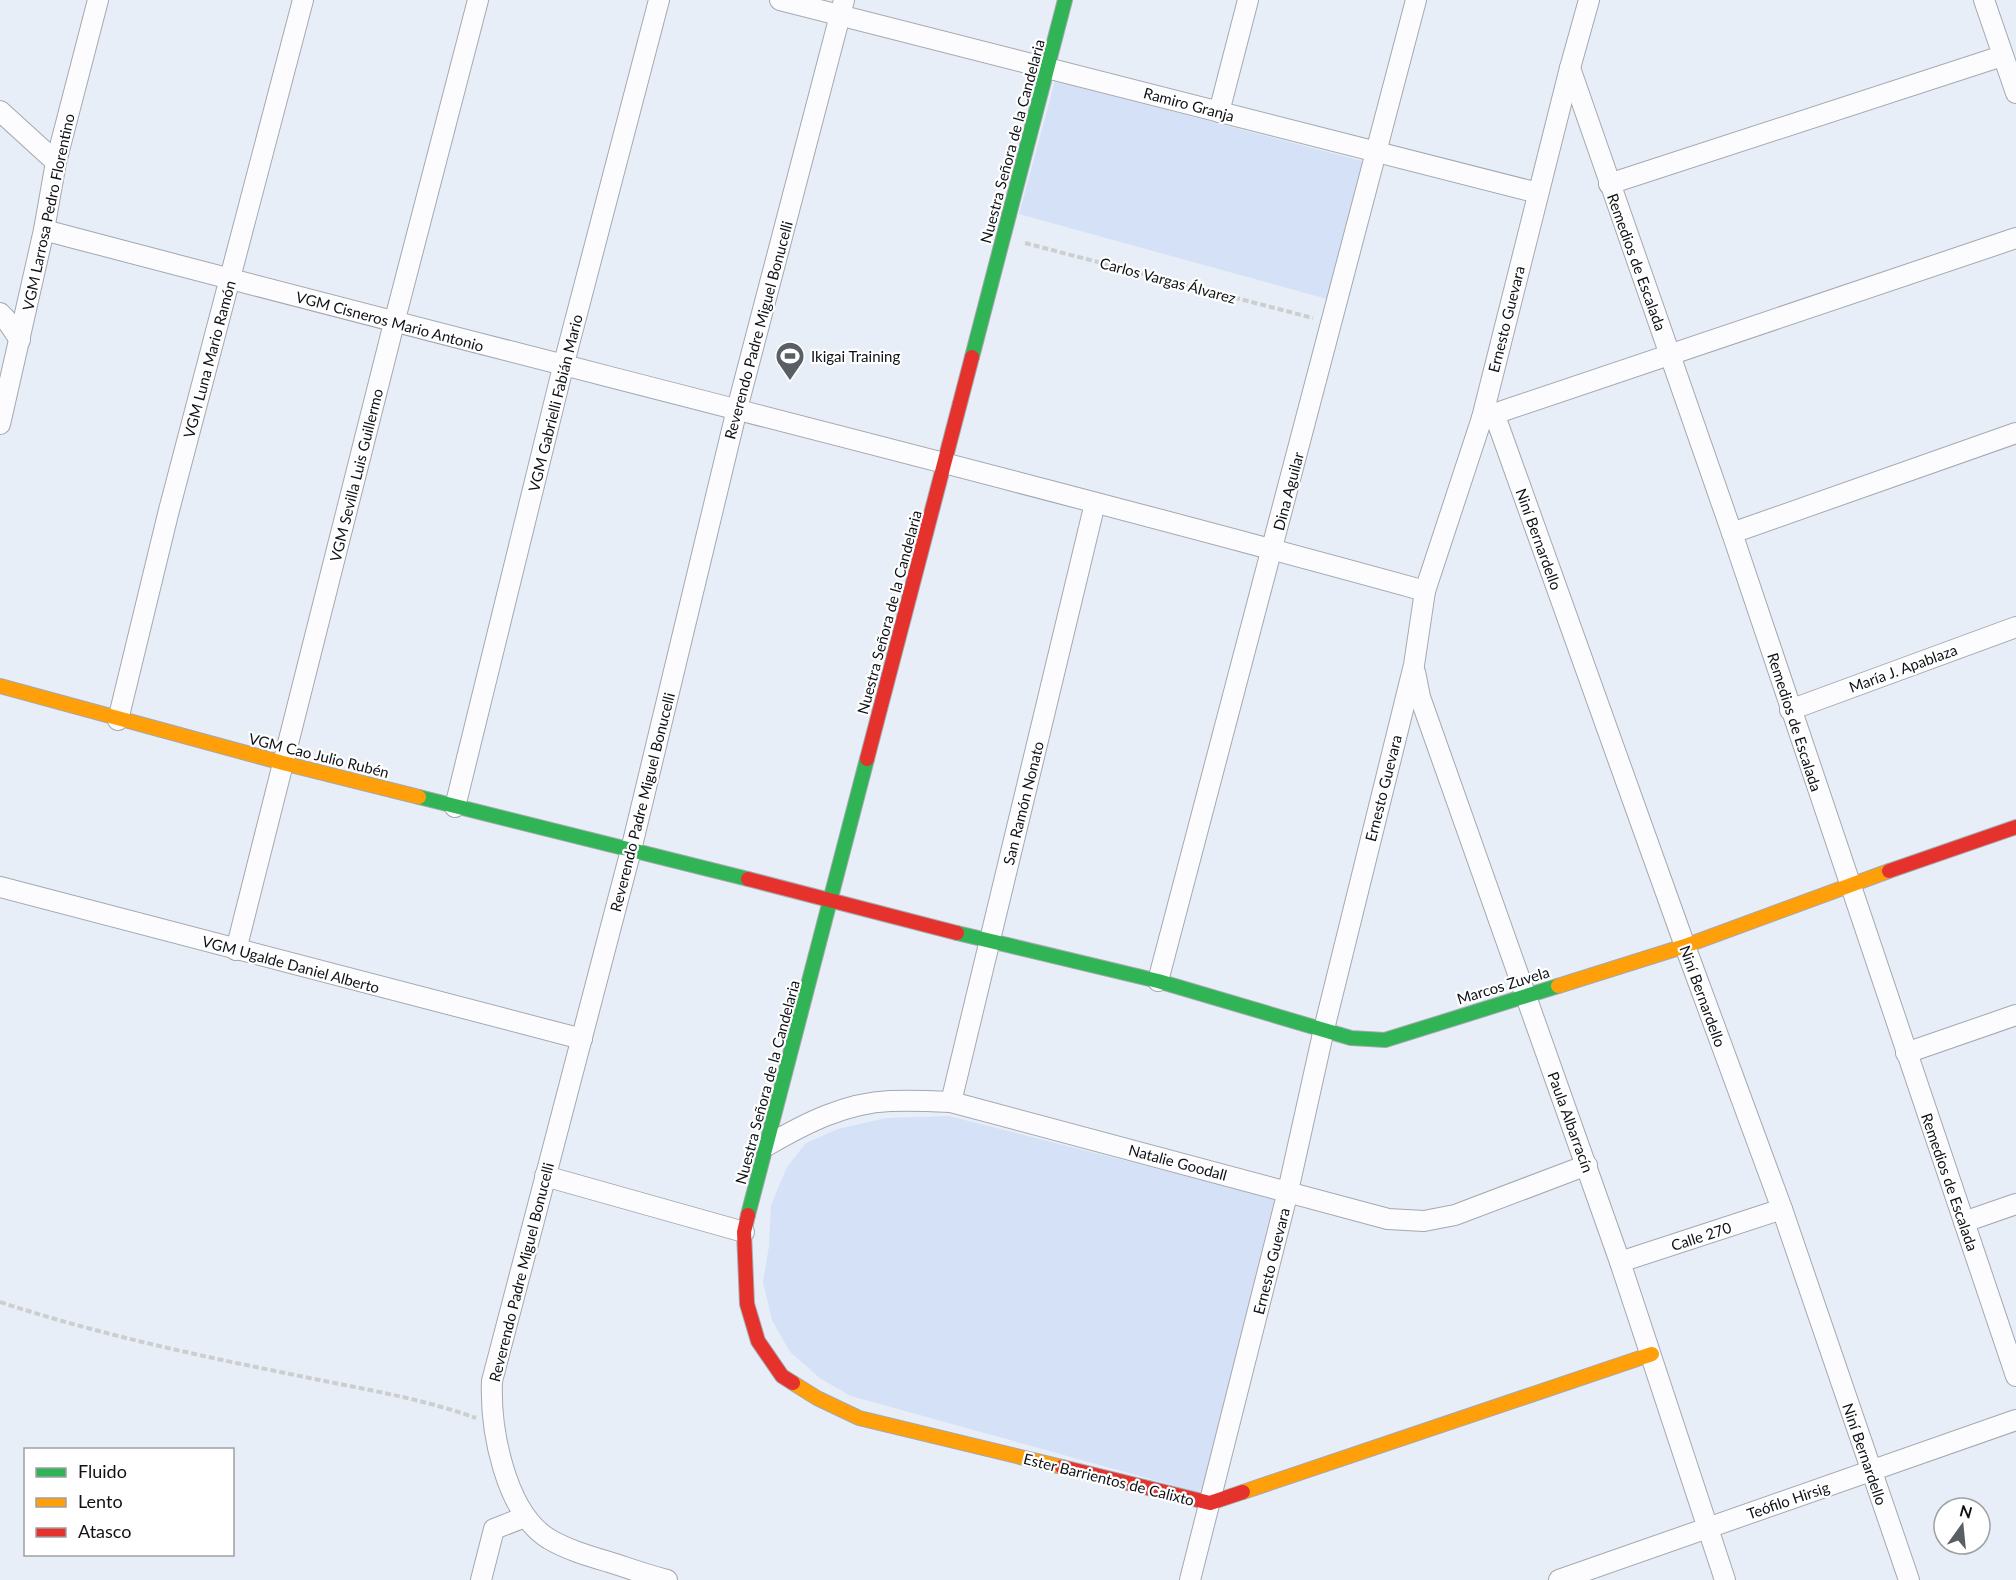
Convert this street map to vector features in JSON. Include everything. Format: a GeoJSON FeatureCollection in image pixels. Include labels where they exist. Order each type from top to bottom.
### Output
{"type":"FeatureCollection","features":[{"type":"Feature","properties":{"kind":"street","name":"VGM Larrosa Pedro Florentino"},"geometry":{"type":"LineString","coordinates":[[0,424],[57,162],[98,0]]}},
{"type":"Feature","properties":{"kind":"street","name":"VGM Luna Mario Ramón"},"geometry":{"type":"LineString","coordinates":[[118,720],[168,514],[303,0]]}},
{"type":"Feature","properties":{"kind":"street","name":"VGM Sevilla Luis Guillermo"},"geometry":{"type":"LineString","coordinates":[[236,950],[394,322],[478,0]]}},
{"type":"Feature","properties":{"kind":"street","name":"VGM Gabrielli Fabián Mario"},"geometry":{"type":"LineString","coordinates":[[455,807],[563,367],[659,0]]}},
{"type":"Feature","properties":{"kind":"street","name":"Ramiro Granja"},"geometry":{"type":"LineString","coordinates":[[780,0],[842,7],[1048,68],[1538,193]]}},
{"type":"Feature","properties":{"kind":"street","name":"Nuestra Señora de la Candelaria"},"geometry":{"type":"LineString","coordinates":[[744,1232],[1065,0]]}},
{"type":"Feature","properties":{"kind":"street"},"geometry":{"type":"LineString","coordinates":[[1219,112],[1248,0]]}},
{"type":"Feature","properties":{"kind":"street","name":"Dina Aguilar"},"geometry":{"type":"LineString","coordinates":[[1158,981],[1416,0]]}},
{"type":"Feature","properties":{"kind":"street","name":"Ernesto Guevara"},"geometry":{"type":"LineString","coordinates":[[1190,1580],[1288,1191],[1324,1029],[1414,665],[1425,591],[1488,416],[1538,193],[1589,0]]}},
{"type":"Feature","properties":{"kind":"street"},"geometry":{"type":"LineString","coordinates":[[1984,0],[2016,93]]}},
{"type":"Feature","properties":{"kind":"street","name":"Reverendo Padre Miguel Bonucelli"},"geometry":{"type":"LineString","coordinates":[[525,1517],[501,1460],[491,1407],[492,1381],[631,850],[737,409],[842,7]]}},
{"type":"Feature","properties":{"kind":"street"},"geometry":{"type":"LineString","coordinates":[[1610,184],[2002,56]]}},
{"type":"Feature","properties":{"kind":"street","name":"Remedios de Escalada"},"geometry":{"type":"LineString","coordinates":[[1570,69],[1732,532],[2016,1376]]}},
{"type":"Feature","properties":{"kind":"street"},"geometry":{"type":"LineString","coordinates":[[0,111],[57,162]]}},
{"type":"Feature","properties":{"kind":"street","name":"VGM Cisneros Mario Antonio"},"geometry":{"type":"LineString","coordinates":[[44,230],[563,367],[737,409],[1425,591]]}},
{"type":"Feature","properties":{"kind":"street"},"geometry":{"type":"LineString","coordinates":[[1488,416],[2016,238]]}},
{"type":"Feature","properties":{"kind":"street"},"geometry":{"type":"LineString","coordinates":[[2,318],[20,340]]}},
{"type":"Feature","properties":{"kind":"street","name":"Niní Bernardello"},"geometry":{"type":"LineString","coordinates":[[1488,416],[1782,1209],[1910,1580]]}},
{"type":"Feature","properties":{"kind":"street"},"geometry":{"type":"LineString","coordinates":[[1732,532],[2016,433]]}},
{"type":"Feature","properties":{"kind":"street","name":"San Ramón Nonato"},"geometry":{"type":"LineString","coordinates":[[951,1102],[1095,503]]}},
{"type":"Feature","properties":{"kind":"street","name":"María J. Apablaza"},"geometry":{"type":"LineString","coordinates":[[1790,710],[2016,627]]}},
{"type":"Feature","properties":{"kind":"street","name":"Paula Albarracín"},"geometry":{"type":"LineString","coordinates":[[1414,665],[1420,697],[1587,1165],[1652,1354],[1725,1580]]}},
{"type":"Feature","properties":{"kind":"street","name":"VGM Cao Julio Rubén"},"geometry":{"type":"LineString","coordinates":[[0,686],[118,720],[283,763],[831,900]]}},
{"type":"Feature","properties":{"kind":"street","name":"Marcos Zuvela"},"geometry":{"type":"LineString","coordinates":[[831,900],[989,941],[1158,981],[1351,1038],[1385,1040],[1685,946],[2016,827]]}},
{"type":"Feature","properties":{"kind":"street","name":"VGM Ugalde Daniel Alberto"},"geometry":{"type":"LineString","coordinates":[[0,887],[582,1039]]}},
{"type":"Feature","properties":{"kind":"street"},"geometry":{"type":"LineString","coordinates":[[1906,1053],[2016,1015]]}},
{"type":"Feature","properties":{"kind":"street","name":"Natalie Goodall"},"geometry":{"type":"LineString","coordinates":[[768,1145],[807,1122],[851,1106],[889,1101],[951,1102],[1288,1191],[1388,1220],[1424,1221],[1455,1215],[1587,1165]]}},
{"type":"Feature","properties":{"kind":"street"},"geometry":{"type":"LineString","coordinates":[[545,1176],[744,1232]]}},
{"type":"Feature","properties":{"kind":"street"},"geometry":{"type":"LineString","coordinates":[[1964,1222],[2016,1204]]}},
{"type":"Feature","properties":{"kind":"street","name":"Calle 270"},"geometry":{"type":"LineString","coordinates":[[1620,1262],[1782,1209]]}},
{"type":"Feature","properties":{"kind":"street","name":"Ester Barrientos de Calixto"},"geometry":{"type":"LineString","coordinates":[[744,1232],[747,1304],[758,1341],[782,1376],[817,1398],[859,1418],[1210,1503],[1652,1354]]}},
{"type":"Feature","properties":{"kind":"street","name":"Teófilo Hirsig"},"geometry":{"type":"LineString","coordinates":[[1559,1580],[2016,1420]]}},
{"type":"Feature","properties":{"kind":"street"},"geometry":{"type":"LineString","coordinates":[[481,1580],[494,1529],[525,1517],[548,1539],[577,1552],[663,1579]]}},
{"type":"Feature","properties":{"kind":"path","name":"Carlos Vargas Álvarez"},"geometry":{"type":"LineString","coordinates":[[1004,237],[1332,323]]}},
{"type":"Feature","properties":{"kind":"path"},"geometry":{"type":"LineString","coordinates":[[0,1302],[71,1325],[185,1353],[412,1399],[494,1424]]}},
{"type":"Feature","properties":{"kind":"shaded area"},"geometry":{"type":"Polygon","coordinates":[[[1055,81],[1366,162],[1327,299],[1019,214],[1055,81]]]}},
{"type":"Feature","properties":{"kind":"shaded area"},"geometry":{"type":"Polygon","coordinates":[[[949,1116],[1281,1200],[1204,1494],[851,1396],[821,1379],[790,1352],[772,1320],[763,1282],[769,1246],[771,1205],[787,1167],[806,1143],[838,1129],[886,1118],[949,1116]]]}},
{"type":"Feature","properties":{"kind":"traffic: fast"},"geometry":{"type":"LineString","coordinates":[[972,357],[1065,0]]}},
{"type":"Feature","properties":{"kind":"traffic: fast"},"geometry":{"type":"LineString","coordinates":[[748,1215],[867,759]]}},
{"type":"Feature","properties":{"kind":"traffic: fast"},"geometry":{"type":"LineString","coordinates":[[419,797],[748,879]]}},
{"type":"Feature","properties":{"kind":"traffic: fast"},"geometry":{"type":"LineString","coordinates":[[957,933],[1158,981],[1351,1038],[1385,1040],[1558,986]]}},
{"type":"Feature","properties":{"kind":"traffic: slow"},"geometry":{"type":"LineString","coordinates":[[0,686],[283,763],[419,797]]}},
{"type":"Feature","properties":{"kind":"traffic: slow"},"geometry":{"type":"LineString","coordinates":[[1558,986],[1685,946],[1889,871]]}},
{"type":"Feature","properties":{"kind":"traffic: slow"},"geometry":{"type":"LineString","coordinates":[[1243,1492],[1652,1354]]}},
{"type":"Feature","properties":{"kind":"traffic: slow"},"geometry":{"type":"LineString","coordinates":[[793,1383],[817,1398],[859,1418],[1062,1467]]}},
{"type":"Feature","properties":{"kind":"traffic: jam"},"geometry":{"type":"LineString","coordinates":[[867,759],[972,357]]}},
{"type":"Feature","properties":{"kind":"traffic: jam"},"geometry":{"type":"LineString","coordinates":[[1889,871],[2016,827]]}},
{"type":"Feature","properties":{"kind":"traffic: jam"},"geometry":{"type":"LineString","coordinates":[[748,879],[957,933]]}},
{"type":"Feature","properties":{"kind":"traffic: jam"},"geometry":{"type":"LineString","coordinates":[[748,1215],[744,1232],[747,1304],[758,1341],[782,1376],[793,1383]]}},
{"type":"Feature","properties":{"kind":"traffic: jam"},"geometry":{"type":"LineString","coordinates":[[1062,1467],[1210,1503],[1243,1492]]}},
{"type":"Feature","properties":{"kind":"place","name":"Ikigai Training"},"geometry":{"type":"Point","coordinates":[790,382]}}]}
